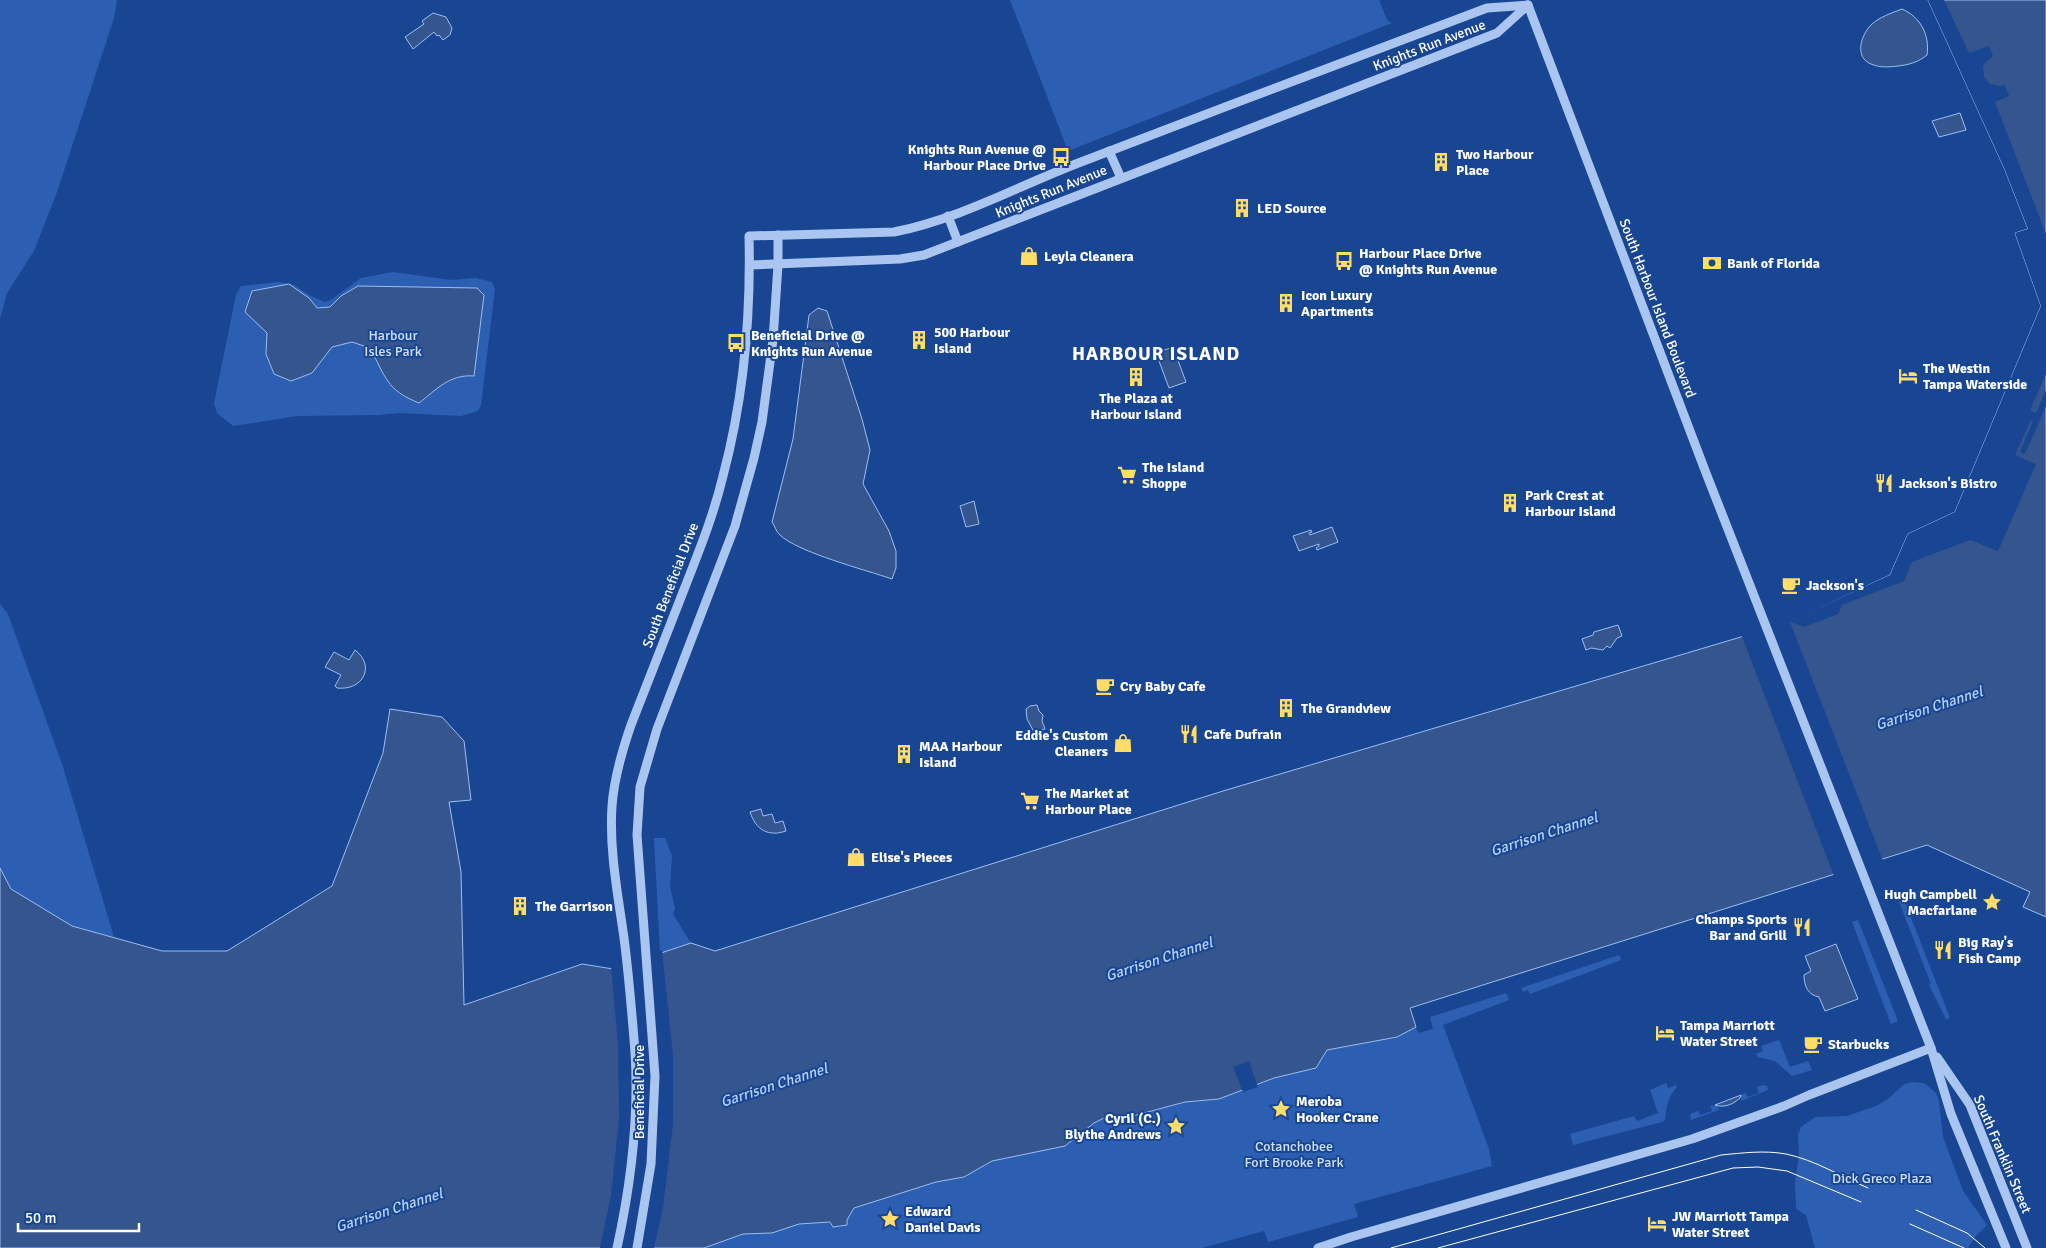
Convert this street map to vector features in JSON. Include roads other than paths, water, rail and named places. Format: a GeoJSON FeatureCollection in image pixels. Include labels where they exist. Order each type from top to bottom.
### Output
{"type":"FeatureCollection","features":[{"type":"Feature","properties":{"kind":"street","name":"Knights Run Avenue"},"geometry":{"type":"LineString","coordinates":[[749,236],[894,232],[916,228],[1109,151],[1488,8],[1528,5]]}},
{"type":"Feature","properties":{"kind":"street","name":"Knights Run Avenue"},"geometry":{"type":"LineString","coordinates":[[750,265],[900,259],[924,255],[1497,33],[1528,5]]}},
{"type":"Feature","properties":{"kind":"street","name":"South Harbour Island Boulevard"},"geometry":{"type":"LineString","coordinates":[[1528,5],[1878,913]]}},
{"type":"Feature","properties":{"kind":"street"},"geometry":{"type":"LineString","coordinates":[[1109,151],[1121,178]]}},
{"type":"Feature","properties":{"kind":"street"},"geometry":{"type":"LineString","coordinates":[[948,216],[958,242]]}},
{"type":"Feature","properties":{"kind":"street"},"geometry":{"type":"LineString","coordinates":[[778,235],[778,265]]}},
{"type":"Feature","properties":{"kind":"street","name":"South Beneficial Drive"},"geometry":{"type":"LineString","coordinates":[[624,941],[611,829],[615,781],[621,753],[701,546],[723,478],[735,429],[743,381],[749,314],[749,236]]}},
{"type":"Feature","properties":{"kind":"street","name":"Beneficial Drive"},"geometry":{"type":"LineString","coordinates":[[637,1248],[650,1172],[655,1106],[654,1047],[637,835],[642,776],[656,729],[735,526],[754,458],[769,381],[778,265]]}},
{"type":"Feature","properties":{"kind":"street","name":"South Franklin Street"},"geometry":{"type":"LineString","coordinates":[[1878,913],[1931,1048],[1950,1114],[2006,1248]]}},
{"type":"Feature","properties":{"kind":"street","name":"Beneficial Drive"},"geometry":{"type":"LineString","coordinates":[[617,1248],[630,1173],[636,1106],[635,1053],[624,941]]}},
{"type":"Feature","properties":{"kind":"street"},"geometry":{"type":"LineString","coordinates":[[1318,1248],[1692,1139],[1784,1106],[1931,1048]]}},
{"type":"Feature","properties":{"kind":"street","name":"South Franklin Street"},"geometry":{"type":"LineString","coordinates":[[1931,1048],[1970,1105],[2027,1248]]}},
{"type":"Feature","properties":{"kind":"water","name":"Garrison Channel"},"geometry":{"type":"Polygon","coordinates":[[[1928,0],[2046,0],[2046,917],[2023,907],[2030,892],[1927,845],[1410,1008],[1416,1027],[1397,1037],[1327,1050],[1316,1068],[1274,1078],[1219,1099],[1185,1102],[1129,1117],[1108,1116],[1094,1123],[1065,1146],[992,1161],[964,1177],[936,1182],[854,1208],[847,1220],[847,1225],[833,1227],[830,1222],[799,1224],[772,1233],[743,1234],[704,1248],[0,1248],[0,868],[11,889],[72,926],[162,951],[227,951],[332,886],[383,753],[390,709],[442,717],[464,741],[471,800],[449,802],[461,872],[464,1005],[582,964],[613,969],[691,943],[715,951],[1223,791],[1788,623],[1890,575],[1908,534],[1955,512],[2041,306],[2015,233],[2028,229],[2005,170],[1928,0]]]}},
{"type":"Feature","properties":{"kind":"water"},"geometry":{"type":"Polygon","coordinates":[[[1902,9],[1909,12],[1923,28],[1927,41],[1927,55],[1920,60],[1906,65],[1884,67],[1866,61],[1862,56],[1861,46],[1867,29],[1878,20],[1902,9]]]}},
{"type":"Feature","properties":{"kind":"water"},"geometry":{"type":"Polygon","coordinates":[[[433,13],[446,17],[452,28],[450,35],[443,40],[434,32],[413,49],[405,37],[424,24],[422,21],[433,13]]]}},
{"type":"Feature","properties":{"kind":"water"},"geometry":{"type":"Polygon","coordinates":[[[1960,113],[1966,130],[1939,137],[1932,121],[1960,113]]]}},
{"type":"Feature","properties":{"kind":"water"},"geometry":{"type":"Polygon","coordinates":[[[289,284],[309,298],[317,308],[330,307],[341,296],[358,286],[477,288],[484,295],[474,376],[458,377],[451,380],[419,403],[393,388],[370,348],[352,342],[332,347],[312,373],[291,381],[274,374],[266,354],[267,333],[245,312],[252,291],[289,284]]]}},
{"type":"Feature","properties":{"kind":"water"},"geometry":{"type":"Polygon","coordinates":[[[818,308],[827,311],[862,419],[870,450],[863,484],[889,531],[896,551],[896,568],[892,579],[801,548],[780,535],[772,522],[793,439],[809,315],[818,308]]]}},
{"type":"Feature","properties":{"kind":"water"},"geometry":{"type":"Polygon","coordinates":[[[1173,347],[1186,382],[1169,388],[1156,353],[1173,347]]]}},
{"type":"Feature","properties":{"kind":"water"},"geometry":{"type":"Polygon","coordinates":[[[974,501],[979,524],[966,527],[960,506],[974,501]]]}},
{"type":"Feature","properties":{"kind":"water"},"geometry":{"type":"Polygon","coordinates":[[[1332,527],[1338,542],[1317,550],[1316,548],[1319,544],[1299,551],[1293,536],[1311,530],[1310,535],[1332,527]]]}},
{"type":"Feature","properties":{"kind":"water"},"geometry":{"type":"Polygon","coordinates":[[[1618,625],[1622,636],[1617,638],[1610,648],[1607,646],[1603,650],[1591,648],[1586,650],[1582,639],[1593,635],[1594,632],[1618,625]]]}},
{"type":"Feature","properties":{"kind":"water"},"geometry":{"type":"Polygon","coordinates":[[[355,650],[365,663],[364,676],[354,686],[337,688],[335,686],[341,675],[325,667],[334,652],[349,660],[355,650]]]}},
{"type":"Feature","properties":{"kind":"water"},"geometry":{"type":"Polygon","coordinates":[[[1037,705],[1043,715],[1042,721],[1045,729],[1034,732],[1027,719],[1026,709],[1037,705]]]}},
{"type":"Feature","properties":{"kind":"water"},"geometry":{"type":"Polygon","coordinates":[[[761,809],[763,816],[772,814],[775,823],[783,821],[786,831],[774,833],[759,828],[750,812],[761,809]]]}},
{"type":"Feature","properties":{"kind":"water"},"geometry":{"type":"Polygon","coordinates":[[[1836,944],[1858,999],[1825,1011],[1819,997],[1809,992],[1806,986],[1804,975],[1811,971],[1805,956],[1836,944]]]}},
{"type":"Feature","properties":{"kind":"water"},"geometry":{"type":"Polygon","coordinates":[[[1741,1095],[1740,1098],[1731,1104],[1725,1106],[1715,1105],[1741,1095]]]}},
{"type":"Feature","properties":{"kind":"tram line"},"geometry":{"type":"LineString","coordinates":[[1391,1248],[1721,1155],[1762,1152],[1786,1154],[1818,1164],[1868,1188]]}},
{"type":"Feature","properties":{"kind":"tram line"},"geometry":{"type":"LineString","coordinates":[[1438,1248],[1733,1168],[1758,1167],[1787,1171],[1861,1202]]}},
{"type":"Feature","properties":{"kind":"tram line"},"geometry":{"type":"LineString","coordinates":[[1916,1210],[1967,1233],[1985,1248]]}},
{"type":"Feature","properties":{"kind":"tram line"},"geometry":{"type":"LineString","coordinates":[[1910,1224],[1964,1248]]}},
{"type":"Feature","properties":{"kind":"place","name":"Knights Run Avenue @ Harbour Place Drive"},"geometry":{"type":"Point","coordinates":[1061,157]}},
{"type":"Feature","properties":{"kind":"place","name":"Two Harbour Place"},"geometry":{"type":"Point","coordinates":[1441,162]}},
{"type":"Feature","properties":{"kind":"place","name":"LED Source"},"geometry":{"type":"Point","coordinates":[1242,208]}},
{"type":"Feature","properties":{"kind":"place","name":"Leyla Cleanera"},"geometry":{"type":"Point","coordinates":[1029,256]}},
{"type":"Feature","properties":{"kind":"place","name":"Harbour Place Drive @ Knights Run Avenue"},"geometry":{"type":"Point","coordinates":[1344,261]}},
{"type":"Feature","properties":{"kind":"place","name":"Bank of Florida"},"geometry":{"type":"Point","coordinates":[1712,263]}},
{"type":"Feature","properties":{"kind":"place","name":"Icon Luxury Apartments"},"geometry":{"type":"Point","coordinates":[1286,303]}},
{"type":"Feature","properties":{"kind":"place","name":"500 Harbour Island"},"geometry":{"type":"Point","coordinates":[919,340]}},
{"type":"Feature","properties":{"kind":"place","name":"Beneficial Drive @ Knights Run Avenue"},"geometry":{"type":"Point","coordinates":[736,343]}},
{"type":"Feature","properties":{"kind":"place","name":"The Westin Tampa Waterside"},"geometry":{"type":"Point","coordinates":[1908,376]}},
{"type":"Feature","properties":{"kind":"place","name":"The Plaza at Harbour Island"},"geometry":{"type":"Point","coordinates":[1136,377]}},
{"type":"Feature","properties":{"kind":"place","name":"The Island Shoppe"},"geometry":{"type":"Point","coordinates":[1127,475]}},
{"type":"Feature","properties":{"kind":"place","name":"Jackson's Bistro"},"geometry":{"type":"Point","coordinates":[1884,483]}},
{"type":"Feature","properties":{"kind":"place","name":"Park Crest at Harbour Island"},"geometry":{"type":"Point","coordinates":[1510,503]}},
{"type":"Feature","properties":{"kind":"place","name":"Jackson's"},"geometry":{"type":"Point","coordinates":[1791,585]}},
{"type":"Feature","properties":{"kind":"place","name":"Cry Baby Cafe"},"geometry":{"type":"Point","coordinates":[1105,686]}},
{"type":"Feature","properties":{"kind":"place","name":"The Grandview"},"geometry":{"type":"Point","coordinates":[1286,708]}},
{"type":"Feature","properties":{"kind":"place","name":"Cafe Dufrain"},"geometry":{"type":"Point","coordinates":[1189,734]}},
{"type":"Feature","properties":{"kind":"place","name":"Eddie's Custom Cleaners"},"geometry":{"type":"Point","coordinates":[1123,743]}},
{"type":"Feature","properties":{"kind":"place","name":"MAA Harbour Island"},"geometry":{"type":"Point","coordinates":[904,754]}},
{"type":"Feature","properties":{"kind":"place","name":"The Market at Harbour Place"},"geometry":{"type":"Point","coordinates":[1030,801]}},
{"type":"Feature","properties":{"kind":"place","name":"Elise's Pieces"},"geometry":{"type":"Point","coordinates":[856,857]}},
{"type":"Feature","properties":{"kind":"place","name":"Hugh Campbell Macfarlane"},"geometry":{"type":"Point","coordinates":[1992,902]}},
{"type":"Feature","properties":{"kind":"place","name":"The Garrison"},"geometry":{"type":"Point","coordinates":[520,906]}},
{"type":"Feature","properties":{"kind":"place","name":"Champs Sports Bar and Grill"},"geometry":{"type":"Point","coordinates":[1802,927]}},
{"type":"Feature","properties":{"kind":"place","name":"Big Ray's Fish Camp"},"geometry":{"type":"Point","coordinates":[1943,950]}},
{"type":"Feature","properties":{"kind":"place","name":"Tampa Marriott Water Street"},"geometry":{"type":"Point","coordinates":[1665,1033]}},
{"type":"Feature","properties":{"kind":"place","name":"Starbucks"},"geometry":{"type":"Point","coordinates":[1813,1044]}},
{"type":"Feature","properties":{"kind":"place","name":"Meroba Hooker Crane"},"geometry":{"type":"Point","coordinates":[1281,1109]}},
{"type":"Feature","properties":{"kind":"place","name":"Cyril (C.) Blythe Andrews"},"geometry":{"type":"Point","coordinates":[1176,1126]}},
{"type":"Feature","properties":{"kind":"place","name":"Edward Daniel Davis"},"geometry":{"type":"Point","coordinates":[890,1219]}},
{"type":"Feature","properties":{"kind":"place","name":"JW Marriott Tampa Water Street"},"geometry":{"type":"Point","coordinates":[1657,1224]}},
{"type":"Feature","properties":{"kind":"district","name":"HARBOUR ISLAND"},"geometry":{"type":"Point","coordinates":[1156,353]}},
{"type":"Feature","properties":{"kind":"park label","name":"Harbour Isles Park"},"geometry":{"type":"Point","coordinates":[393,344]}},
{"type":"Feature","properties":{"kind":"park label","name":"Cotanchobee Fort Brooke Park"},"geometry":{"type":"Point","coordinates":[1294,1154]}},
{"type":"Feature","properties":{"kind":"park label","name":"Dick Greco Plaza"},"geometry":{"type":"Point","coordinates":[1882,1178]}}]}
